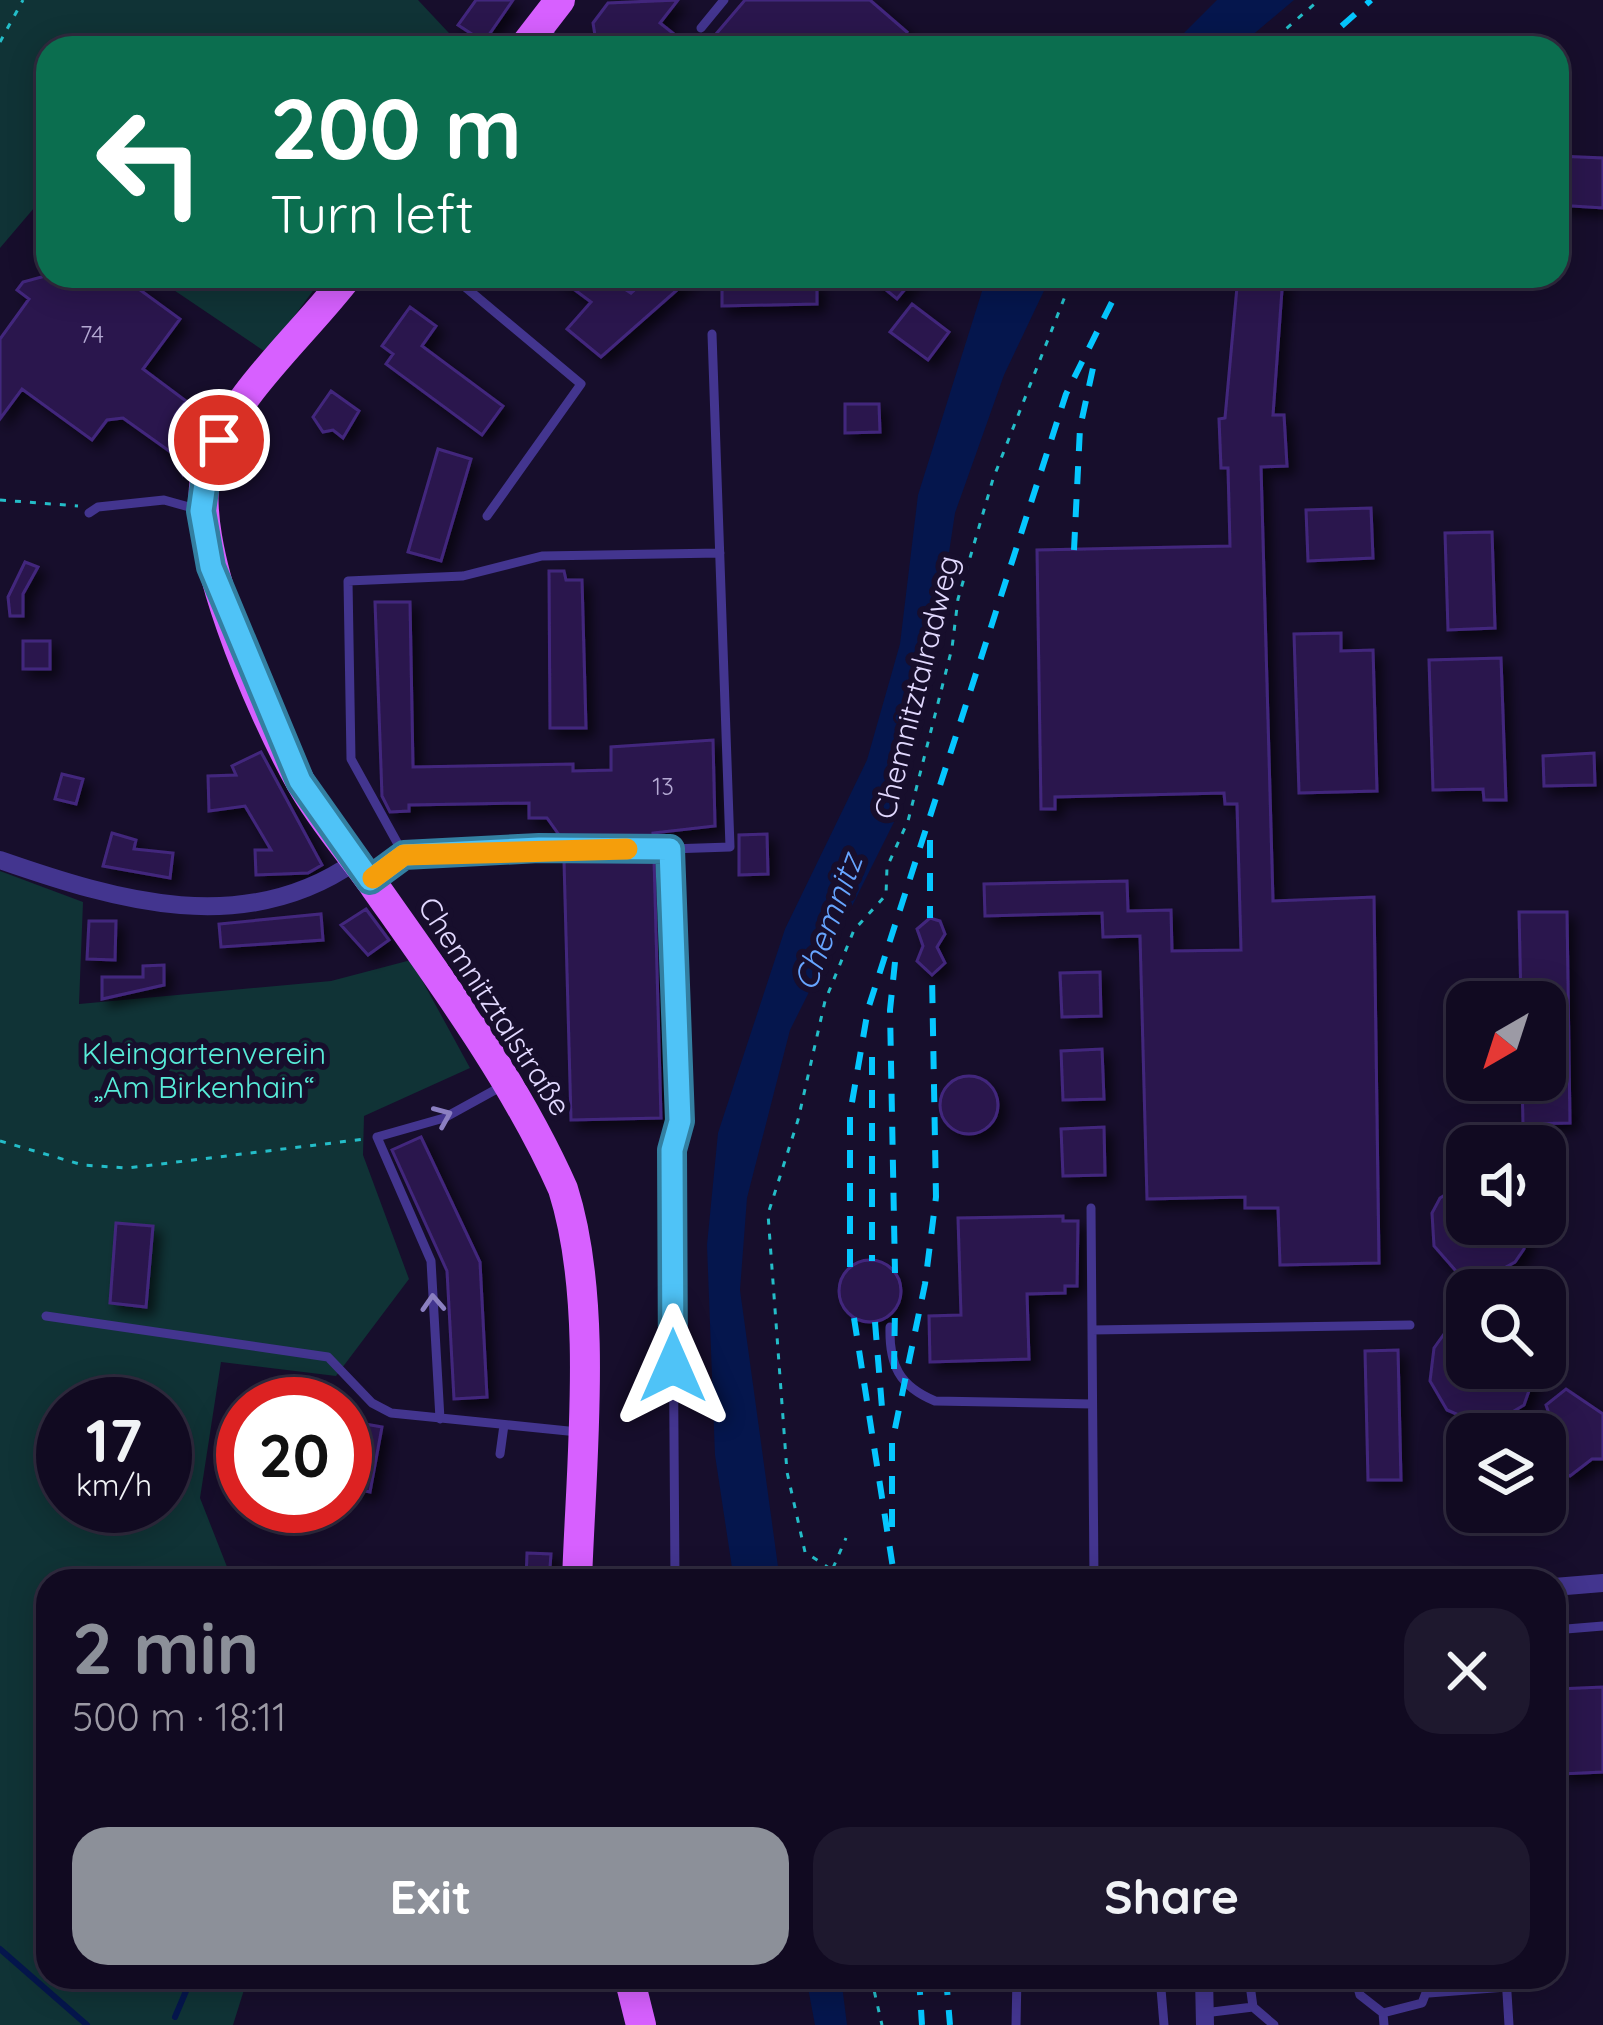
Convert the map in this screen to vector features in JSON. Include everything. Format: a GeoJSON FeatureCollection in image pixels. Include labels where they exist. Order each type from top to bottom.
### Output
{"type":"FeatureCollection","features":[{"type":"Feature","properties":{"kind":"main road"},"geometry":{"type":"LineString","coordinates":[[533,36],[560,0]]}},
{"type":"Feature","properties":{"kind":"main road","name":"Chemnitztalstraße"},"geometry":{"type":"LineString","coordinates":[[338,288],[286,348],[219,440],[208,463],[201,511],[211,567],[290,761],[314,805],[363,870],[504,1085],[554,1168],[575,1225],[582,1290],[577,1569]]}},
{"type":"Feature","properties":{"kind":"main road"},"geometry":{"type":"LineString","coordinates":[[632,1989],[641,2025]]}},
{"type":"Feature","properties":{"kind":"street"},"geometry":{"type":"LineString","coordinates":[[0,860],[117,898],[224,907],[278,901],[363,870]]}},
{"type":"Feature","properties":{"kind":"street"},"geometry":{"type":"LineString","coordinates":[[1566,1586],[1603,1583]]}},
{"type":"Feature","properties":{"kind":"street"},"geometry":{"type":"LineString","coordinates":[[1204,1989],[1205,2019]]}},
{"type":"Feature","properties":{"kind":"lane"},"geometry":{"type":"LineString","coordinates":[[701,28],[724,0]]}},
{"type":"Feature","properties":{"kind":"lane"},"geometry":{"type":"LineString","coordinates":[[466,288],[581,384],[487,516]]}},
{"type":"Feature","properties":{"kind":"lane"},"geometry":{"type":"LineString","coordinates":[[363,870],[404,855],[539,848],[730,848],[712,334]]}},
{"type":"Feature","properties":{"kind":"lane"},"geometry":{"type":"LineString","coordinates":[[93,510],[164,500],[201,511]]}},
{"type":"Feature","properties":{"kind":"lane"},"geometry":{"type":"LineString","coordinates":[[404,855],[351,759],[348,581],[447,578],[542,556],[720,553]]}},
{"type":"Feature","properties":{"kind":"lane"},"geometry":{"type":"LineString","coordinates":[[670,849],[680,1121],[672,1150],[674,1569]]}},
{"type":"Feature","properties":{"kind":"lane"},"geometry":{"type":"LineString","coordinates":[[440,1419],[431,1261],[377,1137],[444,1118],[504,1085]]}},
{"type":"Feature","properties":{"kind":"lane"},"geometry":{"type":"LineString","coordinates":[[1091,1208],[1094,1569]]}},
{"type":"Feature","properties":{"kind":"lane"},"geometry":{"type":"LineString","coordinates":[[46,1316],[328,1357],[372,1403],[391,1413],[581,1432]]}},
{"type":"Feature","properties":{"kind":"lane"},"geometry":{"type":"LineString","coordinates":[[1092,1330],[1410,1325]]}},
{"type":"Feature","properties":{"kind":"lane"},"geometry":{"type":"LineString","coordinates":[[890,1327],[894,1369],[918,1394],[935,1401],[1092,1404]]}},
{"type":"Feature","properties":{"kind":"lane"},"geometry":{"type":"LineString","coordinates":[[500,1454],[504,1425]]}},
{"type":"Feature","properties":{"kind":"lane"},"geometry":{"type":"LineString","coordinates":[[1566,1629],[1603,1626]]}},
{"type":"Feature","properties":{"kind":"lane"},"geometry":{"type":"LineString","coordinates":[[1016,2025],[1017,1989]]}},
{"type":"Feature","properties":{"kind":"lane"},"geometry":{"type":"LineString","coordinates":[[1161,1989],[1164,2025]]}},
{"type":"Feature","properties":{"kind":"lane"},"geometry":{"type":"LineString","coordinates":[[1251,1989],[1252,2007],[1274,2025]]}},
{"type":"Feature","properties":{"kind":"lane"},"geometry":{"type":"LineString","coordinates":[[1358,1989],[1383,2019],[1422,2003],[1430,1989]]}},
{"type":"Feature","properties":{"kind":"lane"},"geometry":{"type":"LineString","coordinates":[[1429,1993],[1457,1989]]}},
{"type":"Feature","properties":{"kind":"lane"},"geometry":{"type":"LineString","coordinates":[[1506,1989],[1508,2025]]}},
{"type":"Feature","properties":{"kind":"lane"},"geometry":{"type":"LineString","coordinates":[[1205,2019],[1252,2007]]}},
{"type":"Feature","properties":{"kind":"path"},"geometry":{"type":"LineString","coordinates":[[0,43],[23,0]]}},
{"type":"Feature","properties":{"kind":"path"},"geometry":{"type":"LineString","coordinates":[[1278,36],[1319,0]]}},
{"type":"Feature","properties":{"kind":"path","name":"Chemnitztalradweg"},"geometry":{"type":"LineString","coordinates":[[830,1569],[812,1559],[802,1546],[787,1472],[767,1257],[770,1201],[798,1120],[825,1000],[854,930],[886,895],[887,867],[908,821],[952,648],[958,599],[993,479],[1068,288]]}},
{"type":"Feature","properties":{"kind":"path"},"geometry":{"type":"LineString","coordinates":[[0,500],[93,510]]}},
{"type":"Feature","properties":{"kind":"path"},"geometry":{"type":"LineString","coordinates":[[0,1141],[83,1165],[128,1168],[310,1150],[377,1137]]}},
{"type":"Feature","properties":{"kind":"path"},"geometry":{"type":"LineString","coordinates":[[832,1569],[846,1538]]}},
{"type":"Feature","properties":{"kind":"path"},"geometry":{"type":"LineString","coordinates":[[874,1989],[882,2025]]}},
{"type":"Feature","properties":{"kind":"green space"},"geometry":{"type":"Polygon","coordinates":[[[0,0],[418,0],[452,36],[36,36],[36,206],[0,248],[0,0]]]}},
{"type":"Feature","properties":{"kind":"green space"},"geometry":{"type":"Polygon","coordinates":[[[171,288],[315,288],[267,353],[171,288]]]}},
{"type":"Feature","properties":{"kind":"green space","name":"Kleingartenverein „Am Birkenhain“"},"geometry":{"type":"Polygon","coordinates":[[[0,871],[83,902],[79,1004],[331,981],[411,960],[470,1068],[364,1116],[363,1155],[409,1279],[336,1376],[221,1362],[200,1498],[228,1569],[36,1569],[36,1989],[244,1989],[233,2025],[0,2025],[0,871]]]}},
{"type":"Feature","properties":{"kind":"water"},"geometry":{"type":"Polygon","coordinates":[[[1217,0],[1294,0],[1251,36],[1181,36],[1217,0]]]}},
{"type":"Feature","properties":{"kind":"water","name":"Chemnitz"},"geometry":{"type":"Polygon","coordinates":[[[983,288],[1045,288],[1004,375],[955,513],[936,639],[894,822],[790,1030],[747,1198],[740,1290],[778,1569],[732,1569],[715,1455],[707,1245],[718,1133],[785,929],[867,760],[900,644],[918,495],[983,288]]]}},
{"type":"Feature","properties":{"kind":"water"},"geometry":{"type":"Polygon","coordinates":[[[808,1989],[842,1989],[847,2025],[815,2025],[808,1989]]]}},
{"type":"Feature","properties":{"kind":"building"},"geometry":{"type":"Polygon","coordinates":[[[476,0],[513,0],[488,36],[475,36],[458,25],[476,0]]]}},
{"type":"Feature","properties":{"kind":"building"},"geometry":{"type":"Polygon","coordinates":[[[678,0],[660,23],[674,34],[595,36],[593,23],[608,3],[678,0]]]}},
{"type":"Feature","properties":{"kind":"building"},"geometry":{"type":"Polygon","coordinates":[[[745,0],[870,0],[907,32],[904,36],[714,36],[745,0]]]}},
{"type":"Feature","properties":{"kind":"building"},"geometry":{"type":"Polygon","coordinates":[[[1569,157],[1603,158],[1603,208],[1569,206],[1569,157]]]}},
{"type":"Feature","properties":{"kind":"building"},"geometry":{"type":"Polygon","coordinates":[[[36,278],[36,288],[137,288],[180,319],[143,369],[186,401],[176,414],[206,423],[185,455],[182,473],[172,453],[123,418],[107,420],[92,440],[22,389],[0,419],[0,339],[29,299],[17,290],[23,282],[36,278]]]}},
{"type":"Feature","properties":{"kind":"building"},"geometry":{"type":"Polygon","coordinates":[[[572,288],[623,288],[631,293],[637,288],[679,288],[601,357],[567,329],[591,302],[572,288]]]}},
{"type":"Feature","properties":{"kind":"building"},"geometry":{"type":"Polygon","coordinates":[[[722,288],[817,288],[817,304],[722,306],[722,288]]]}},
{"type":"Feature","properties":{"kind":"building"},"geometry":{"type":"Polygon","coordinates":[[[884,288],[906,288],[897,299],[884,288]]]}},
{"type":"Feature","properties":{"kind":"building"},"geometry":{"type":"Polygon","coordinates":[[[1237,288],[1282,288],[1273,415],[1284,415],[1287,466],[1261,467],[1273,901],[1374,897],[1379,1263],[1280,1265],[1278,1208],[1245,1208],[1245,1197],[1147,1199],[1140,936],[1103,937],[1102,913],[985,916],[984,884],[1127,881],[1128,911],[1171,910],[1172,951],[1241,950],[1237,804],[1225,804],[1224,793],[1055,797],[1055,809],[1041,809],[1037,550],[1230,546],[1228,468],[1221,468],[1219,419],[1225,418],[1237,288]]]}},
{"type":"Feature","properties":{"kind":"building"},"geometry":{"type":"Polygon","coordinates":[[[912,304],[949,332],[928,360],[890,332],[912,304]]]}},
{"type":"Feature","properties":{"kind":"building"},"geometry":{"type":"Polygon","coordinates":[[[410,307],[436,326],[422,346],[503,406],[482,435],[386,364],[393,354],[382,346],[410,307]]]}},
{"type":"Feature","properties":{"kind":"building"},"geometry":{"type":"Polygon","coordinates":[[[331,391],[359,411],[343,438],[333,430],[323,432],[313,417],[331,391]]]}},
{"type":"Feature","properties":{"kind":"building"},"geometry":{"type":"Polygon","coordinates":[[[845,404],[879,404],[880,432],[845,433],[845,404]]]}},
{"type":"Feature","properties":{"kind":"building"},"geometry":{"type":"Polygon","coordinates":[[[438,449],[471,459],[441,561],[408,552],[438,449]]]}},
{"type":"Feature","properties":{"kind":"building"},"geometry":{"type":"Polygon","coordinates":[[[1371,508],[1373,558],[1308,561],[1306,510],[1371,508]]]}},
{"type":"Feature","properties":{"kind":"building"},"geometry":{"type":"Polygon","coordinates":[[[1492,532],[1495,628],[1448,630],[1445,533],[1492,532]]]}},
{"type":"Feature","properties":{"kind":"building"},"geometry":{"type":"Polygon","coordinates":[[[25,562],[38,567],[23,594],[23,616],[10,616],[8,597],[25,562]]]}},
{"type":"Feature","properties":{"kind":"building"},"geometry":{"type":"Polygon","coordinates":[[[549,571],[564,571],[566,580],[582,580],[586,728],[550,728],[549,571]]]}},
{"type":"Feature","properties":{"kind":"building"},"geometry":{"type":"Polygon","coordinates":[[[375,602],[410,602],[413,767],[573,764],[573,771],[611,770],[611,747],[713,740],[715,826],[653,833],[653,840],[562,839],[547,818],[529,818],[529,803],[409,805],[409,811],[390,812],[382,796],[375,602]]]}},
{"type":"Feature","properties":{"kind":"building"},"geometry":{"type":"Polygon","coordinates":[[[1341,633],[1341,651],[1373,650],[1377,791],[1299,793],[1294,634],[1341,633]]]}},
{"type":"Feature","properties":{"kind":"building"},"geometry":{"type":"Polygon","coordinates":[[[23,641],[50,641],[50,669],[23,669],[23,641]]]}},
{"type":"Feature","properties":{"kind":"building"},"geometry":{"type":"Polygon","coordinates":[[[1501,658],[1506,800],[1484,800],[1483,789],[1433,790],[1429,660],[1501,658]]]}},
{"type":"Feature","properties":{"kind":"building"},"geometry":{"type":"Polygon","coordinates":[[[261,752],[322,865],[308,873],[256,875],[255,850],[271,850],[245,806],[209,811],[208,776],[236,775],[232,766],[261,752]]]}},
{"type":"Feature","properties":{"kind":"building"},"geometry":{"type":"Polygon","coordinates":[[[1594,753],[1595,785],[1544,786],[1543,756],[1594,753]]]}},
{"type":"Feature","properties":{"kind":"building"},"geometry":{"type":"Polygon","coordinates":[[[62,774],[83,779],[76,804],[55,799],[62,774]]]}},
{"type":"Feature","properties":{"kind":"building"},"geometry":{"type":"Polygon","coordinates":[[[112,833],[136,840],[134,849],[173,853],[170,878],[103,866],[112,833]]]}},
{"type":"Feature","properties":{"kind":"building"},"geometry":{"type":"Polygon","coordinates":[[[767,834],[768,874],[739,875],[739,835],[767,834]]]}},
{"type":"Feature","properties":{"kind":"building"},"geometry":{"type":"Polygon","coordinates":[[[573,857],[654,858],[661,1118],[571,1120],[564,861],[573,857]]]}},
{"type":"Feature","properties":{"kind":"building"},"geometry":{"type":"Polygon","coordinates":[[[366,909],[389,940],[368,955],[341,925],[366,909]]]}},
{"type":"Feature","properties":{"kind":"building"},"geometry":{"type":"Polygon","coordinates":[[[1519,912],[1567,912],[1570,1123],[1523,1124],[1522,1101],[1566,1101],[1566,981],[1521,981],[1519,912]]]}},
{"type":"Feature","properties":{"kind":"building"},"geometry":{"type":"Polygon","coordinates":[[[321,914],[323,940],[221,947],[219,924],[321,914]]]}},
{"type":"Feature","properties":{"kind":"building"},"geometry":{"type":"Polygon","coordinates":[[[930,918],[940,921],[945,934],[937,947],[945,963],[932,975],[917,961],[923,946],[917,929],[930,918]]]}},
{"type":"Feature","properties":{"kind":"building"},"geometry":{"type":"Polygon","coordinates":[[[89,921],[116,921],[115,960],[87,959],[89,921]]]}},
{"type":"Feature","properties":{"kind":"building"},"geometry":{"type":"Polygon","coordinates":[[[164,965],[164,985],[102,999],[102,977],[143,977],[143,966],[164,965]]]}},
{"type":"Feature","properties":{"kind":"building"},"geometry":{"type":"Polygon","coordinates":[[[1100,972],[1101,1016],[1062,1017],[1060,973],[1100,972]]]}},
{"type":"Feature","properties":{"kind":"building"},"geometry":{"type":"Polygon","coordinates":[[[1102,1049],[1104,1099],[1063,1100],[1061,1051],[1102,1049]]]}},
{"type":"Feature","properties":{"kind":"building"},"geometry":{"type":"Polygon","coordinates":[[[969,1076],[989,1085],[998,1105],[989,1125],[969,1134],[949,1125],[940,1105],[949,1085],[969,1076]]]}},
{"type":"Feature","properties":{"kind":"building"},"geometry":{"type":"Polygon","coordinates":[[[1104,1127],[1105,1175],[1063,1176],[1061,1129],[1104,1127]]]}},
{"type":"Feature","properties":{"kind":"building"},"geometry":{"type":"Polygon","coordinates":[[[421,1137],[480,1262],[487,1397],[454,1399],[447,1271],[392,1150],[421,1137]]]}},
{"type":"Feature","properties":{"kind":"building"},"geometry":{"type":"Polygon","coordinates":[[[1446,1194],[1446,1245],[1525,1245],[1515,1262],[1502,1269],[1454,1269],[1434,1246],[1432,1213],[1446,1194]]]}},
{"type":"Feature","properties":{"kind":"building"},"geometry":{"type":"Polygon","coordinates":[[[1063,1216],[1063,1221],[1078,1221],[1077,1286],[1065,1286],[1065,1293],[1027,1294],[1029,1359],[930,1362],[929,1316],[961,1315],[958,1218],[1063,1216]]]}},
{"type":"Feature","properties":{"kind":"building"},"geometry":{"type":"Polygon","coordinates":[[[116,1223],[153,1226],[146,1307],[110,1303],[116,1223]]]}},
{"type":"Feature","properties":{"kind":"building"},"geometry":{"type":"Polygon","coordinates":[[[870,1260],[892,1269],[901,1291],[892,1313],[870,1322],[848,1313],[839,1291],[848,1269],[870,1260]]]}},
{"type":"Feature","properties":{"kind":"building"},"geometry":{"type":"Polygon","coordinates":[[[1444,1334],[1446,1389],[1530,1389],[1524,1405],[1511,1413],[1447,1410],[1430,1381],[1434,1348],[1444,1334]]]}},
{"type":"Feature","properties":{"kind":"building"},"geometry":{"type":"Polygon","coordinates":[[[1398,1350],[1401,1480],[1368,1480],[1365,1351],[1398,1350]]]}},
{"type":"Feature","properties":{"kind":"building"},"geometry":{"type":"Polygon","coordinates":[[[1566,1389],[1603,1414],[1603,1459],[1592,1459],[1570,1476],[1566,1474],[1566,1413],[1549,1413],[1546,1405],[1566,1389]]]}},
{"type":"Feature","properties":{"kind":"building"},"geometry":{"type":"Polygon","coordinates":[[[372,1425],[382,1427],[372,1481],[372,1425]]]}},
{"type":"Feature","properties":{"kind":"building"},"geometry":{"type":"Polygon","coordinates":[[[527,1553],[551,1554],[550,1569],[526,1569],[527,1553]]]}},
{"type":"Feature","properties":{"kind":"building"},"geometry":{"type":"Polygon","coordinates":[[[1603,1687],[1603,1772],[1566,1774],[1566,1689],[1603,1687]]]}},
{"type":"Feature","properties":{"kind":"waterway"},"geometry":{"type":"LineString","coordinates":[[0,1949],[36,1980]]}},
{"type":"Feature","properties":{"kind":"waterway"},"geometry":{"type":"LineString","coordinates":[[46,1989],[87,2025]]}},
{"type":"Feature","properties":{"kind":"waterway"},"geometry":{"type":"LineString","coordinates":[[175,2017],[187,1989]]}},
{"type":"Feature","properties":{"kind":"railway"},"geometry":{"type":"LineString","coordinates":[[1330,36],[1371,0]]}},
{"type":"Feature","properties":{"kind":"railway"},"geometry":{"type":"LineString","coordinates":[[850,1267],[850,1114],[868,1009],[1066,394],[1119,288]]}},
{"type":"Feature","properties":{"kind":"railway"},"geometry":{"type":"LineString","coordinates":[[1074,550],[1080,428],[1096,354]]}},
{"type":"Feature","properties":{"kind":"railway"},"geometry":{"type":"LineString","coordinates":[[930,840],[930,918]]}},
{"type":"Feature","properties":{"kind":"railway"},"geometry":{"type":"LineString","coordinates":[[895,962],[890,1010],[895,1273]]}},
{"type":"Feature","properties":{"kind":"railway"},"geometry":{"type":"LineString","coordinates":[[892,1527],[892,1443],[925,1284],[936,1197],[932,975]]}},
{"type":"Feature","properties":{"kind":"railway"},"geometry":{"type":"LineString","coordinates":[[872,1057],[872,1261]]}},
{"type":"Feature","properties":{"kind":"railway"},"geometry":{"type":"LineString","coordinates":[[894,1369],[895,1309]]}},
{"type":"Feature","properties":{"kind":"railway"},"geometry":{"type":"LineString","coordinates":[[854,1318],[893,1569]]}},
{"type":"Feature","properties":{"kind":"railway"},"geometry":{"type":"LineString","coordinates":[[875,1322],[883,1420]]}},
{"type":"Feature","properties":{"kind":"railway"},"geometry":{"type":"LineString","coordinates":[[920,1989],[922,2025]]}},
{"type":"Feature","properties":{"kind":"railway"},"geometry":{"type":"LineString","coordinates":[[947,1989],[950,2025]]}},
{"type":"Feature","properties":{"kind":"slow traffic"},"geometry":{"type":"LineString","coordinates":[[373,878],[404,855],[627,849]]}},
{"type":"Feature","properties":{"kind":"route"},"geometry":{"type":"LineString","coordinates":[[219,440],[208,463],[201,511],[211,567],[300,781],[370,880],[404,855],[539,848],[670,849],[680,1121],[672,1150],[673,1366]]}}]}
